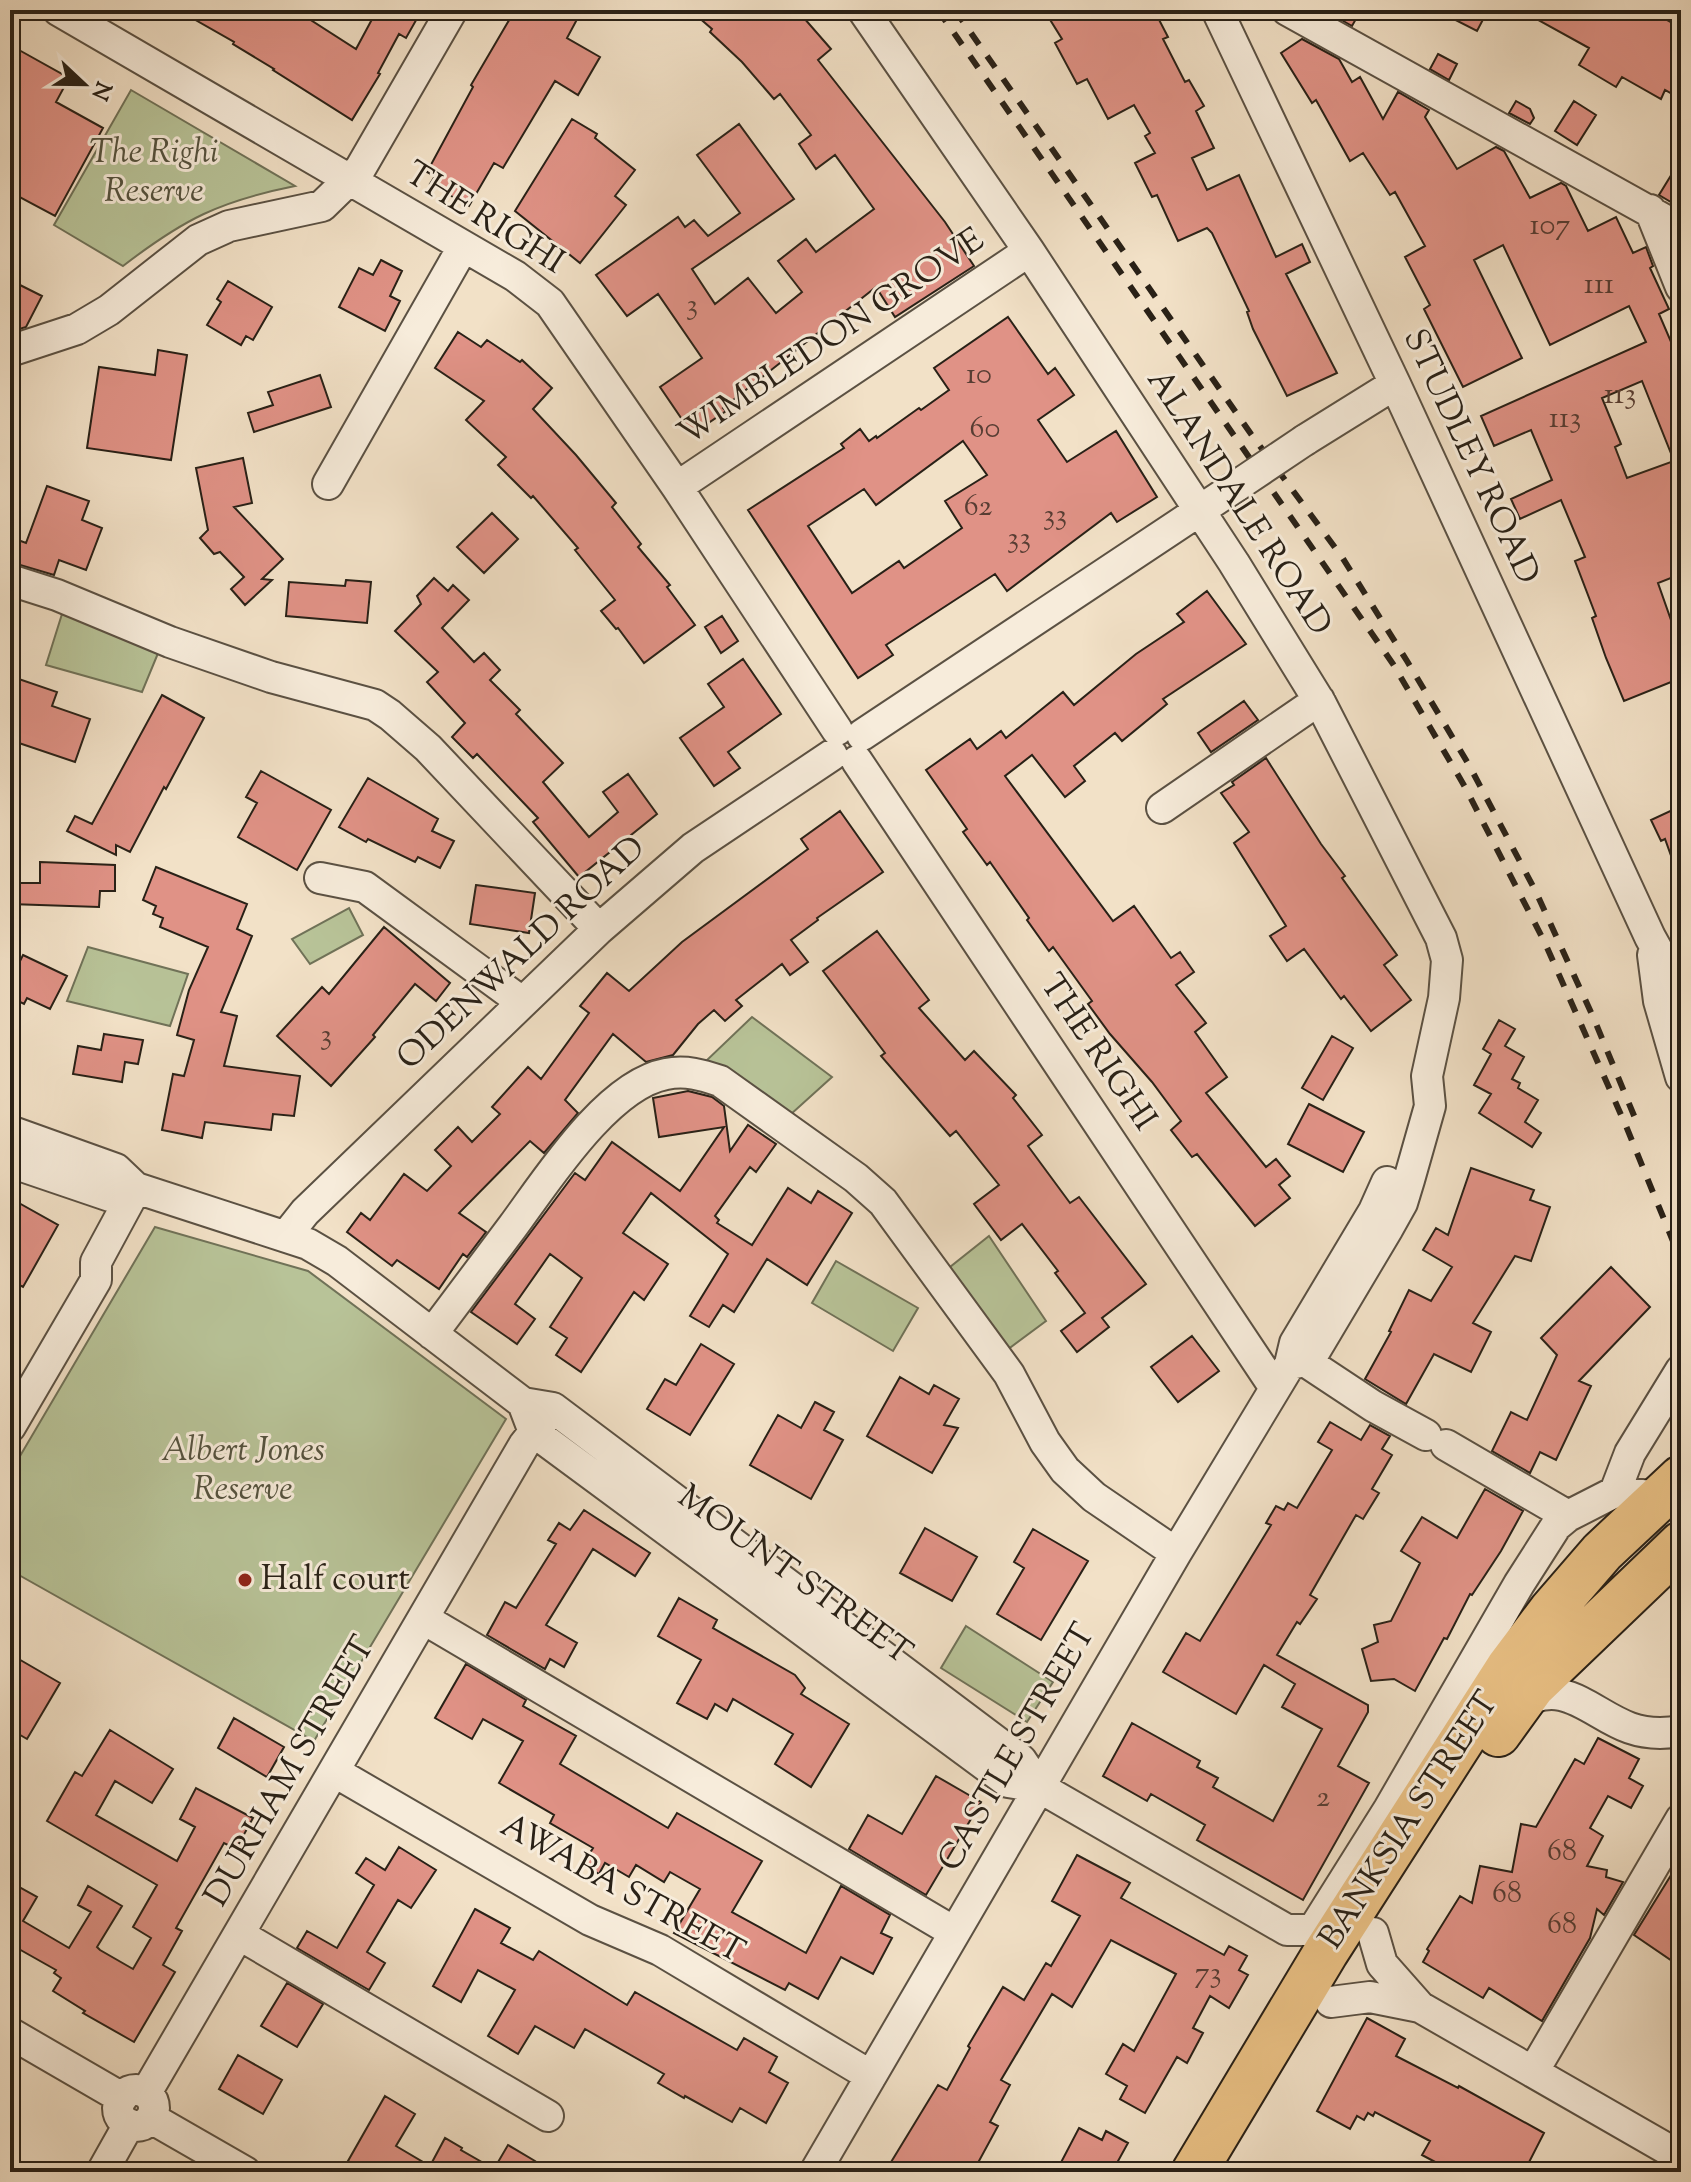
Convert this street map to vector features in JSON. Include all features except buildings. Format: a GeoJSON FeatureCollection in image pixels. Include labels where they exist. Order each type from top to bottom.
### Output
{"type":"FeatureCollection","features":[{"type":"Feature","properties":{"kind":"highway","name":"BANKSIA STREET"},"geometry":{"type":"LineString","coordinates":[[1228,2172],[1318,1994],[1329,1929],[1528,1639],[1602,1552],[1670,1488]]}},
{"type":"Feature","properties":{"kind":"highway","name":"BANKSIA STREET"},"geometry":{"type":"LineString","coordinates":[[1329,1929],[1532,1687],[1681,1544]]}},
{"type":"Feature","properties":{"kind":"highway","name":"BANKSIA STREET"},"geometry":{"type":"LineString","coordinates":[[1194,2172],[1318,1994]]}},
{"type":"Feature","properties":{"kind":"street","name":"THE RIGHI"},"geometry":{"type":"LineString","coordinates":[[58,10],[515,276],[550,303],[677,487],[847,745],[1290,1371]]}},
{"type":"Feature","properties":{"kind":"street"},"geometry":{"type":"LineString","coordinates":[[10,351],[77,329],[109,310],[198,240],[229,226],[322,206],[360,169],[452,10]]}},
{"type":"Feature","properties":{"kind":"street","name":"ALANDALE ROAD"},"geometry":{"type":"LineString","coordinates":[[863,10],[1029,251],[1200,511],[1319,700],[1441,938],[1447,960],[1445,995],[1427,1076]]}},
{"type":"Feature","properties":{"kind":"street","name":"STUDLEY ROAD"},"geometry":{"type":"LineString","coordinates":[[1217,10],[1395,384],[1650,937],[1681,993]]}},
{"type":"Feature","properties":{"kind":"street"},"geometry":{"type":"LineString","coordinates":[[1287,10],[1681,229]]}},
{"type":"Feature","properties":{"kind":"street"},"geometry":{"type":"LineString","coordinates":[[1650,210],[1681,287]]}},
{"type":"Feature","properties":{"kind":"street"},"geometry":{"type":"LineString","coordinates":[[328,484],[463,247]]}},
{"type":"Feature","properties":{"kind":"street","name":"WIMBLEDON GROVE"},"geometry":{"type":"LineString","coordinates":[[677,487],[1029,251]]}},
{"type":"Feature","properties":{"kind":"street","name":"ODENWALD ROAD"},"geometry":{"type":"LineString","coordinates":[[286,1236],[305,1212],[522,1002],[599,929],[693,848],[1305,440],[1395,384]]}},
{"type":"Feature","properties":{"kind":"street"},"geometry":{"type":"LineString","coordinates":[[10,580],[271,677],[375,705],[428,748],[599,929]]}},
{"type":"Feature","properties":{"kind":"street"},"geometry":{"type":"LineString","coordinates":[[1162,808],[1319,700]]}},
{"type":"Feature","properties":{"kind":"street"},"geometry":{"type":"LineString","coordinates":[[320,878],[365,887],[522,1002]]}},
{"type":"Feature","properties":{"kind":"street","name":"STUDLEY ROAD"},"geometry":{"type":"LineString","coordinates":[[1650,937],[1659,1001],[1681,1077]]}},
{"type":"Feature","properties":{"kind":"street"},"geometry":{"type":"LineString","coordinates":[[432,1334],[576,1140],[611,1106],[639,1085],[665,1074],[696,1072],[720,1081],[856,1178],[883,1202],[1009,1374],[1045,1442],[1065,1470],[1094,1497],[1176,1553]]}},
{"type":"Feature","properties":{"kind":"street","name":"CASTLE STREET"},"geometry":{"type":"LineString","coordinates":[[815,2172],[1176,1553],[1290,1371],[1313,1354],[1402,1203],[1430,1106],[1427,1076]]}},
{"type":"Feature","properties":{"kind":"street","name":"MOUNT STREET"},"geometry":{"type":"LineString","coordinates":[[10,1131],[116,1169],[136,1188],[286,1236],[308,1244],[337,1261],[523,1403],[553,1408],[1021,1760],[1039,1787]]}},
{"type":"Feature","properties":{"kind":"street","name":"MOUNT STREET"},"geometry":{"type":"LineString","coordinates":[[10,1162],[110,1196],[136,1188]]}},
{"type":"Feature","properties":{"kind":"street"},"geometry":{"type":"LineString","coordinates":[[10,1427],[96,1280],[96,1262],[136,1188]]}},
{"type":"Feature","properties":{"kind":"street"},"geometry":{"type":"LineString","coordinates":[[10,1387],[78,1270],[96,1262]]}},
{"type":"Feature","properties":{"kind":"street"},"geometry":{"type":"LineString","coordinates":[[1615,1492],[1630,1453],[1681,1370]]}},
{"type":"Feature","properties":{"kind":"street"},"geometry":{"type":"LineString","coordinates":[[1290,1371],[1373,1406],[1568,1516]]}},
{"type":"Feature","properties":{"kind":"street"},"geometry":{"type":"LineString","coordinates":[[523,1403],[534,1432]]}},
{"type":"Feature","properties":{"kind":"street","name":"DURHAM STREET"},"geometry":{"type":"LineString","coordinates":[[102,2172],[534,1432],[553,1408]]}},
{"type":"Feature","properties":{"kind":"street","name":"MOUNT STREET"},"geometry":{"type":"LineString","coordinates":[[534,1432],[1008,1782],[1039,1787],[1329,1929]]}},
{"type":"Feature","properties":{"kind":"street","name":"BANKSIA STREET"},"geometry":{"type":"LineString","coordinates":[[1329,1929],[1389,1809],[1556,1526],[1568,1516],[1615,1492],[1670,1488]]}},
{"type":"Feature","properties":{"kind":"street"},"geometry":{"type":"LineString","coordinates":[[424,1619],[954,1932]]}},
{"type":"Feature","properties":{"kind":"street"},"geometry":{"type":"LineString","coordinates":[[1579,1700],[1574,1678],[1575,1662],[1584,1637]]}},
{"type":"Feature","properties":{"kind":"street"},"geometry":{"type":"LineString","coordinates":[[1517,1707],[1547,1694],[1579,1700],[1639,1731],[1681,1731]]}},
{"type":"Feature","properties":{"kind":"street","name":"AWABA STREET"},"geometry":{"type":"LineString","coordinates":[[335,1772],[590,1920],[660,1950],[871,2076]]}},
{"type":"Feature","properties":{"kind":"street"},"geometry":{"type":"LineString","coordinates":[[1533,2072],[1681,1819]]}},
{"type":"Feature","properties":{"kind":"street"},"geometry":{"type":"LineString","coordinates":[[1329,1929],[1382,1964],[1420,2007]]}},
{"type":"Feature","properties":{"kind":"street"},"geometry":{"type":"LineString","coordinates":[[240,1935],[548,2116]]}},
{"type":"Feature","properties":{"kind":"street"},"geometry":{"type":"LineString","coordinates":[[1318,1994],[1370,1997],[1420,2007],[1681,2157]]}},
{"type":"Feature","properties":{"kind":"street"},"geometry":{"type":"LineString","coordinates":[[10,2033],[245,2172]]}},
{"type":"Feature","properties":{"kind":"green space","name":"The Righi Reserve"},"geometry":{"type":"Polygon","coordinates":[[[131,90],[295,186],[245,198],[204,214],[165,236],[123,266],[54,225],[131,90]]]}},
{"type":"Feature","properties":{"kind":"green space"},"geometry":{"type":"Polygon","coordinates":[[[62,614],[161,646],[142,692],[46,665],[62,614]]]}},
{"type":"Feature","properties":{"kind":"green space"},"geometry":{"type":"Polygon","coordinates":[[[349,908],[363,935],[310,964],[292,939],[349,908]]]}},
{"type":"Feature","properties":{"kind":"green space"},"geometry":{"type":"Polygon","coordinates":[[[88,947],[188,974],[170,1026],[67,1001],[88,947]]]}},
{"type":"Feature","properties":{"kind":"green space"},"geometry":{"type":"Polygon","coordinates":[[[752,1017],[832,1077],[790,1115],[707,1060],[752,1017]]]}},
{"type":"Feature","properties":{"kind":"green space","name":"Albert Jones Reserve"},"geometry":{"type":"Polygon","coordinates":[[[155,1227],[308,1271],[506,1419],[314,1741],[10,1570],[10,1473],[155,1227]]]}},
{"type":"Feature","properties":{"kind":"green space"},"geometry":{"type":"Polygon","coordinates":[[[989,1236],[1046,1321],[1003,1353],[945,1271],[989,1236]]]}},
{"type":"Feature","properties":{"kind":"green space"},"geometry":{"type":"Polygon","coordinates":[[[836,1261],[918,1308],[893,1351],[812,1303],[836,1261]]]}},
{"type":"Feature","properties":{"kind":"green space"},"geometry":{"type":"Polygon","coordinates":[[[966,1626],[1053,1682],[1027,1722],[941,1668],[966,1626]]]}},
{"type":"Feature","properties":{"kind":"railway"},"geometry":{"type":"LineString","coordinates":[[938,10],[1393,664],[1465,787],[1545,943],[1626,1126],[1681,1261]]}},
{"type":"Feature","properties":{"kind":"railway"},"geometry":{"type":"LineString","coordinates":[[955,10],[1251,434],[1342,557],[1407,661],[1469,765],[1536,892],[1635,1118]]}},
{"type":"Feature","properties":{"kind":"place","name":"Half court"},"geometry":{"type":"Point","coordinates":[245,1580]}}]}
